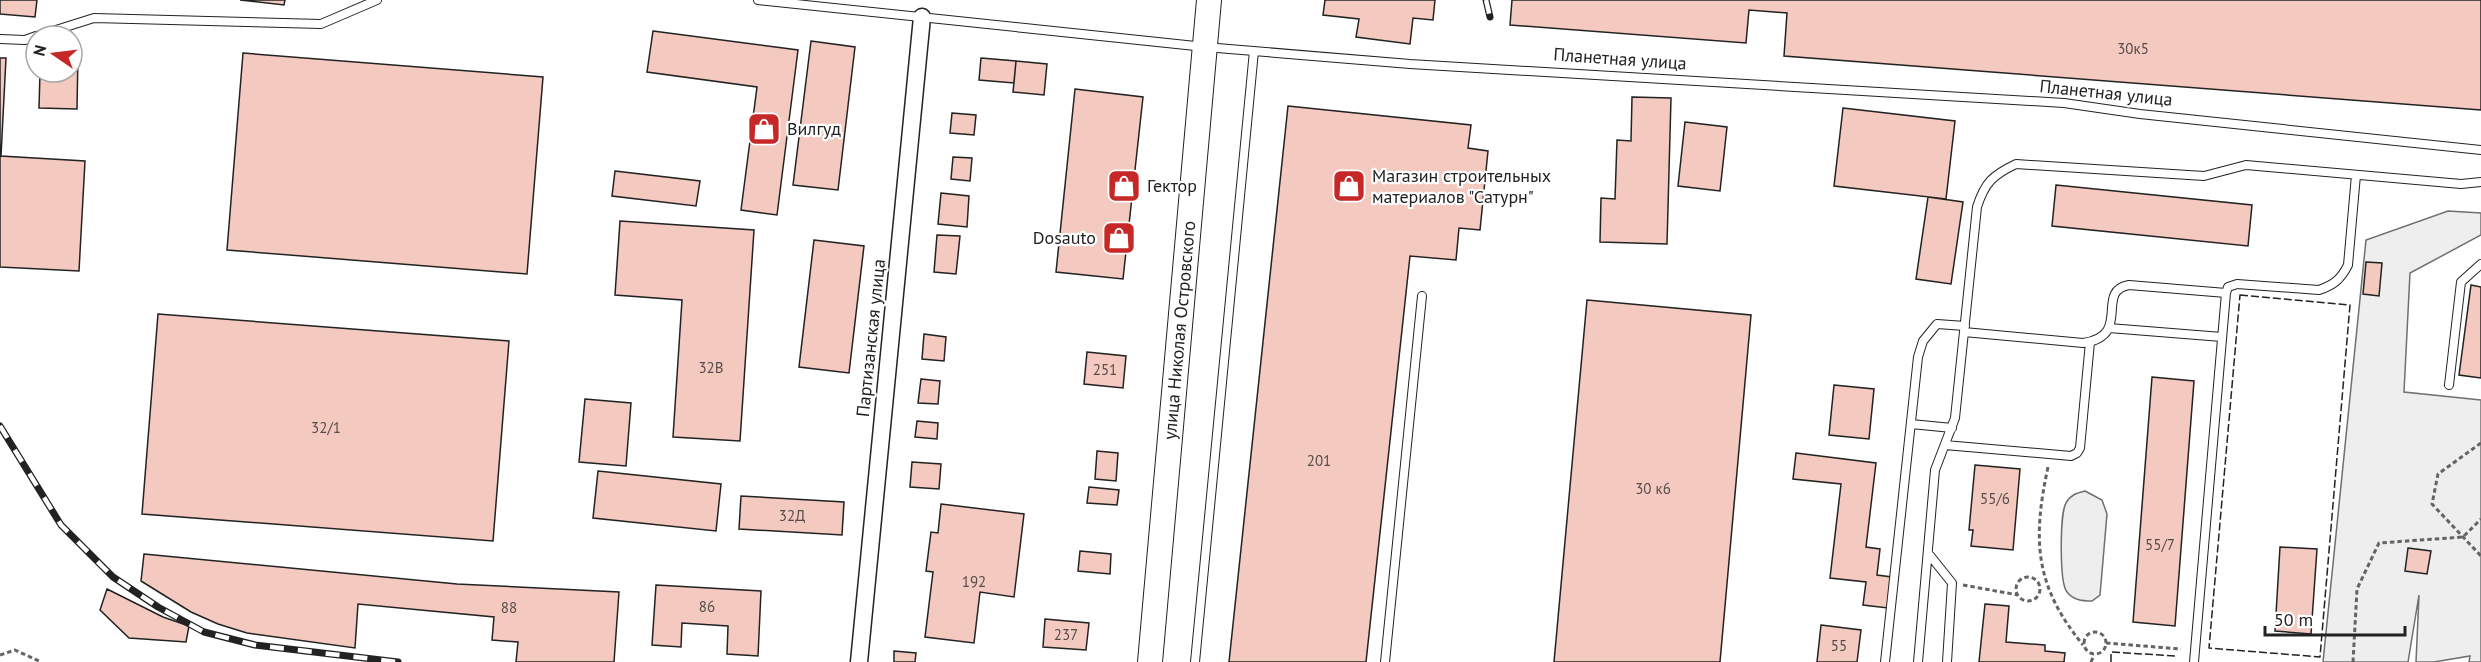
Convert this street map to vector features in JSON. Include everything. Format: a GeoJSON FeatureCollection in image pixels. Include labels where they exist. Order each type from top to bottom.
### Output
{"type":"FeatureCollection","features":[{"type":"Feature","properties":{"kind":"street","name":"улица Николая Островского"},"geometry":{"type":"LineString","coordinates":[[1150,662],[1209,0]]}},
{"type":"Feature","properties":{"kind":"street","name":"Партизанская улица"},"geometry":{"type":"LineString","coordinates":[[859,662],[922,17]]}},
{"type":"Feature","properties":{"kind":"lane"},"geometry":{"type":"LineString","coordinates":[[75,24],[94,18],[321,24],[377,0]]}},
{"type":"Feature","properties":{"kind":"lane","name":"Планетная улица"},"geometry":{"type":"LineString","coordinates":[[758,0],[1205,47],[1410,64],[2064,103],[2140,114],[2481,150]]}},
{"type":"Feature","properties":{"kind":"lane"},"geometry":{"type":"LineString","coordinates":[[0,39],[24,40]]}},
{"type":"Feature","properties":{"kind":"lane"},"geometry":{"type":"LineString","coordinates":[[1195,662],[1254,51]]}},
{"type":"Feature","properties":{"kind":"lane"},"geometry":{"type":"LineString","coordinates":[[1918,662],[1935,470],[1952,428],[1977,207],[1983,189],[1998,173],[2016,164],[2204,176],[2246,165],[2461,184],[2481,182]]}},
{"type":"Feature","properties":{"kind":"lane"},"geometry":{"type":"LineString","coordinates":[[2194,662],[2226,292],[2228,287],[2236,284],[2319,290],[2331,286],[2342,278],[2348,265],[2356,175]]}},
{"type":"Feature","properties":{"kind":"lane"},"geometry":{"type":"LineString","coordinates":[[2449,385],[2461,282],[2481,264]]}},
{"type":"Feature","properties":{"kind":"lane"},"geometry":{"type":"LineString","coordinates":[[1885,662],[1918,357],[1923,341],[1937,324],[1964,329],[2090,342],[2104,336],[2109,328],[2113,297],[2116,290],[2121,287],[2129,285],[2226,292]]}},
{"type":"Feature","properties":{"kind":"lane"},"geometry":{"type":"LineString","coordinates":[[1385,662],[1422,296]]}},
{"type":"Feature","properties":{"kind":"lane"},"geometry":{"type":"LineString","coordinates":[[2109,328],[2222,337]]}},
{"type":"Feature","properties":{"kind":"lane"},"geometry":{"type":"LineString","coordinates":[[1945,445],[2071,456],[2077,453],[2080,448],[2090,342]]}},
{"type":"Feature","properties":{"kind":"lane"},"geometry":{"type":"LineString","coordinates":[[1911,424],[1952,428]]}},
{"type":"Feature","properties":{"kind":"lane"},"geometry":{"type":"LineString","coordinates":[[1928,553],[1952,583],[1947,662]]}},
{"type":"Feature","properties":{"kind":"path"},"geometry":{"type":"LineString","coordinates":[[2481,443],[2438,474],[2432,504],[2481,556]]}},
{"type":"Feature","properties":{"kind":"path"},"geometry":{"type":"LineString","coordinates":[[2051,454],[2039,521],[2039,549],[2045,583],[2066,624],[2089,653],[2094,655]]}},
{"type":"Feature","properties":{"kind":"path"},"geometry":{"type":"LineString","coordinates":[[2353,662],[2357,589],[2379,543],[2463,537],[2481,519]]}},
{"type":"Feature","properties":{"kind":"path"},"geometry":{"type":"LineString","coordinates":[[2025,578],[2035,580],[2039,585],[2039,594],[2031,601],[2021,599],[2018,594],[2017,584],[2025,578]]}},
{"type":"Feature","properties":{"kind":"path"},"geometry":{"type":"LineString","coordinates":[[1952,583],[2018,594]]}},
{"type":"Feature","properties":{"kind":"path"},"geometry":{"type":"LineString","coordinates":[[2039,585],[2045,583]]}},
{"type":"Feature","properties":{"kind":"path"},"geometry":{"type":"LineString","coordinates":[[2083,645],[2086,635],[2096,632],[2104,637],[2106,643],[2103,651],[2094,655],[2091,662]]}},
{"type":"Feature","properties":{"kind":"path"},"geometry":{"type":"LineString","coordinates":[[2106,643],[2195,650]]}},
{"type":"Feature","properties":{"kind":"path"},"geometry":{"type":"LineString","coordinates":[[0,655],[15,650],[41,662]]}},
{"type":"Feature","properties":{"kind":"shaded area"},"geometry":{"type":"Polygon","coordinates":[[[2448,211],[2481,213],[2481,235],[2410,273],[2404,392],[2481,400],[2481,662],[2469,662],[2470,656],[2434,662],[2416,662],[2419,595],[2408,662],[2323,662],[2366,240],[2448,211]]]}},
{"type":"Feature","properties":{"kind":"shaded area"},"geometry":{"type":"Polygon","coordinates":[[[2085,491],[2102,500],[2107,514],[2100,595],[2092,601],[2078,600],[2067,592],[2064,586],[2062,562],[2064,509],[2070,498],[2085,491]]]}},
{"type":"Feature","properties":{"kind":"building"},"geometry":{"type":"Polygon","coordinates":[[[0,0],[37,0],[35,17],[0,14],[0,0]]]}},
{"type":"Feature","properties":{"kind":"building"},"geometry":{"type":"Polygon","coordinates":[[[240,0],[285,0],[284,5],[240,0]]]}},
{"type":"Feature","properties":{"kind":"building"},"geometry":{"type":"Polygon","coordinates":[[[1325,0],[1435,0],[1433,20],[1413,18],[1410,44],[1356,37],[1359,19],[1323,15],[1325,0]]]}},
{"type":"Feature","properties":{"kind":"building"},"geometry":{"type":"Polygon","coordinates":[[[1512,0],[2481,0],[2481,110],[1784,56],[1787,13],[1749,10],[1746,43],[1510,25],[1512,0]]]}},
{"type":"Feature","properties":{"kind":"building"},"geometry":{"type":"Polygon","coordinates":[[[653,31],[798,50],[777,215],[741,210],[757,87],[647,72],[653,31]]]}},
{"type":"Feature","properties":{"kind":"building"},"geometry":{"type":"Polygon","coordinates":[[[811,41],[855,47],[838,190],[793,185],[811,41]]]}},
{"type":"Feature","properties":{"kind":"building"},"geometry":{"type":"Polygon","coordinates":[[[243,53],[543,77],[527,274],[227,250],[243,53]]]}},
{"type":"Feature","properties":{"kind":"building"},"geometry":{"type":"Polygon","coordinates":[[[0,58],[6,58],[1,156],[85,161],[79,271],[0,267],[0,58]]]}},
{"type":"Feature","properties":{"kind":"building"},"geometry":{"type":"Polygon","coordinates":[[[981,58],[1016,61],[1014,83],[979,80],[981,58]]]}},
{"type":"Feature","properties":{"kind":"building"},"geometry":{"type":"Polygon","coordinates":[[[1016,61],[1047,64],[1044,95],[1013,92],[1016,61]]]}},
{"type":"Feature","properties":{"kind":"building"},"geometry":{"type":"Polygon","coordinates":[[[40,84],[77,84],[77,109],[39,108],[40,84]]]}},
{"type":"Feature","properties":{"kind":"building"},"geometry":{"type":"Polygon","coordinates":[[[1075,89],[1143,97],[1123,279],[1056,272],[1075,89]]]}},
{"type":"Feature","properties":{"kind":"building"},"geometry":{"type":"Polygon","coordinates":[[[1632,97],[1671,98],[1667,244],[1600,242],[1601,198],[1615,199],[1617,140],[1631,141],[1632,97]]]}},
{"type":"Feature","properties":{"kind":"building"},"geometry":{"type":"Polygon","coordinates":[[[1288,106],[1471,125],[1468,148],[1488,151],[1480,230],[1459,228],[1456,260],[1410,256],[1366,662],[1229,662],[1288,106]]]}},
{"type":"Feature","properties":{"kind":"building"},"geometry":{"type":"Polygon","coordinates":[[[1843,108],[1955,121],[1946,199],[1834,186],[1843,108]]]}},
{"type":"Feature","properties":{"kind":"building"},"geometry":{"type":"Polygon","coordinates":[[[952,113],[976,115],[974,135],[950,133],[952,113]]]}},
{"type":"Feature","properties":{"kind":"building"},"geometry":{"type":"Polygon","coordinates":[[[1685,122],[1727,127],[1720,191],[1678,186],[1685,122]]]}},
{"type":"Feature","properties":{"kind":"building"},"geometry":{"type":"Polygon","coordinates":[[[953,157],[972,158],[970,181],[951,179],[953,157]]]}},
{"type":"Feature","properties":{"kind":"building"},"geometry":{"type":"Polygon","coordinates":[[[615,171],[700,181],[696,206],[612,196],[615,171]]]}},
{"type":"Feature","properties":{"kind":"building"},"geometry":{"type":"Polygon","coordinates":[[[2056,185],[2252,205],[2248,246],[2052,226],[2056,185]]]}},
{"type":"Feature","properties":{"kind":"building"},"geometry":{"type":"Polygon","coordinates":[[[941,193],[969,196],[967,227],[938,224],[941,193]]]}},
{"type":"Feature","properties":{"kind":"building"},"geometry":{"type":"Polygon","coordinates":[[[1928,197],[1963,202],[1951,284],[1916,279],[1928,197]]]}},
{"type":"Feature","properties":{"kind":"building"},"geometry":{"type":"Polygon","coordinates":[[[620,221],[754,230],[740,441],[673,437],[682,300],[615,295],[620,221]]]}},
{"type":"Feature","properties":{"kind":"building"},"geometry":{"type":"Polygon","coordinates":[[[937,235],[960,236],[956,274],[934,272],[937,235]]]}},
{"type":"Feature","properties":{"kind":"building"},"geometry":{"type":"Polygon","coordinates":[[[814,240],[864,246],[849,373],[799,367],[814,240]]]}},
{"type":"Feature","properties":{"kind":"building"},"geometry":{"type":"Polygon","coordinates":[[[2366,262],[2382,263],[2379,296],[2363,294],[2366,262]]]}},
{"type":"Feature","properties":{"kind":"building"},"geometry":{"type":"Polygon","coordinates":[[[2471,285],[2481,287],[2481,378],[2459,375],[2471,285]]]}},
{"type":"Feature","properties":{"kind":"building"},"geometry":{"type":"Polygon","coordinates":[[[1587,300],[1751,315],[1720,662],[1554,662],[1587,300]]]}},
{"type":"Feature","properties":{"kind":"building"},"geometry":{"type":"Polygon","coordinates":[[[158,314],[509,341],[493,541],[142,514],[158,314]]]}},
{"type":"Feature","properties":{"kind":"building"},"geometry":{"type":"Polygon","coordinates":[[[924,334],[946,337],[944,361],[922,359],[924,334]]]}},
{"type":"Feature","properties":{"kind":"building"},"geometry":{"type":"Polygon","coordinates":[[[1087,352],[1126,356],[1123,388],[1084,384],[1087,352]]]}},
{"type":"Feature","properties":{"kind":"building"},"geometry":{"type":"Polygon","coordinates":[[[2152,377],[2194,381],[2175,626],[2133,622],[2152,377]]]}},
{"type":"Feature","properties":{"kind":"building"},"geometry":{"type":"Polygon","coordinates":[[[921,379],[940,381],[938,404],[918,403],[921,379]]]}},
{"type":"Feature","properties":{"kind":"building"},"geometry":{"type":"Polygon","coordinates":[[[1834,385],[1874,389],[1869,439],[1829,435],[1834,385]]]}},
{"type":"Feature","properties":{"kind":"building"},"geometry":{"type":"Polygon","coordinates":[[[585,399],[631,403],[626,466],[579,462],[585,399]]]}},
{"type":"Feature","properties":{"kind":"building"},"geometry":{"type":"Polygon","coordinates":[[[917,421],[938,423],[937,439],[915,437],[917,421]]]}},
{"type":"Feature","properties":{"kind":"building"},"geometry":{"type":"Polygon","coordinates":[[[1097,451],[1118,453],[1116,481],[1095,479],[1097,451]]]}},
{"type":"Feature","properties":{"kind":"building"},"geometry":{"type":"Polygon","coordinates":[[[1796,453],[1876,463],[1866,547],[1880,549],[1877,575],[1892,577],[1888,608],[1863,605],[1866,582],[1830,578],[1841,484],[1793,479],[1796,453]]]}},
{"type":"Feature","properties":{"kind":"building"},"geometry":{"type":"Polygon","coordinates":[[[912,462],[941,464],[939,489],[910,487],[912,462]]]}},
{"type":"Feature","properties":{"kind":"building"},"geometry":{"type":"Polygon","coordinates":[[[1975,465],[2020,469],[2013,550],[1971,546],[1973,530],[1969,530],[1975,465]]]}},
{"type":"Feature","properties":{"kind":"building"},"geometry":{"type":"Polygon","coordinates":[[[598,471],[721,484],[716,531],[593,518],[598,471]]]}},
{"type":"Feature","properties":{"kind":"building"},"geometry":{"type":"Polygon","coordinates":[[[1089,487],[1119,490],[1117,505],[1087,503],[1089,487]]]}},
{"type":"Feature","properties":{"kind":"building"},"geometry":{"type":"Polygon","coordinates":[[[741,496],[844,502],[842,535],[739,529],[741,496]]]}},
{"type":"Feature","properties":{"kind":"building"},"geometry":{"type":"Polygon","coordinates":[[[941,504],[1024,514],[1014,597],[980,592],[974,643],[925,637],[933,572],[926,571],[931,532],[938,533],[941,504]]]}},
{"type":"Feature","properties":{"kind":"building"},"geometry":{"type":"Polygon","coordinates":[[[2280,547],[2317,549],[2311,634],[2275,631],[2280,547]]]}},
{"type":"Feature","properties":{"kind":"building"},"geometry":{"type":"Polygon","coordinates":[[[2408,548],[2431,551],[2427,574],[2405,571],[2408,548]]]}},
{"type":"Feature","properties":{"kind":"building"},"geometry":{"type":"Polygon","coordinates":[[[1080,551],[1111,554],[1110,574],[1078,571],[1080,551]]]}},
{"type":"Feature","properties":{"kind":"building"},"geometry":{"type":"Polygon","coordinates":[[[144,554],[457,584],[619,592],[614,662],[516,662],[518,642],[492,640],[494,617],[358,604],[355,648],[247,633],[191,612],[141,581],[144,554]]]}},
{"type":"Feature","properties":{"kind":"building"},"geometry":{"type":"Polygon","coordinates":[[[656,585],[761,591],[758,656],[727,654],[728,626],[682,623],[681,647],[652,645],[656,585]]]}},
{"type":"Feature","properties":{"kind":"building"},"geometry":{"type":"Polygon","coordinates":[[[107,589],[163,617],[189,626],[186,642],[129,638],[100,610],[107,589]]]}},
{"type":"Feature","properties":{"kind":"building"},"geometry":{"type":"Polygon","coordinates":[[[1985,604],[2009,606],[2006,642],[2045,645],[2045,651],[2065,653],[2064,662],[1979,662],[1985,604]]]}},
{"type":"Feature","properties":{"kind":"building"},"geometry":{"type":"Polygon","coordinates":[[[1045,619],[1089,623],[1086,650],[1043,647],[1045,619]]]}},
{"type":"Feature","properties":{"kind":"building"},"geometry":{"type":"Polygon","coordinates":[[[1821,625],[1861,630],[1857,662],[1817,662],[1821,625]]]}},
{"type":"Feature","properties":{"kind":"building"},"geometry":{"type":"Polygon","coordinates":[[[894,651],[916,653],[915,662],[894,662],[894,651]]]}},
{"type":"Feature","properties":{"kind":"railway"},"geometry":{"type":"LineString","coordinates":[[1486,0],[1490,17]]}},
{"type":"Feature","properties":{"kind":"railway"},"geometry":{"type":"LineString","coordinates":[[0,426],[61,525],[113,577],[158,607],[204,632],[255,645],[398,662]]}},
{"type":"Feature","properties":{"kind":"fence"},"geometry":{"type":"LineString","coordinates":[[2240,295],[2350,305],[2320,657],[2209,648],[2240,295]]}},
{"type":"Feature","properties":{"kind":"fence"},"geometry":{"type":"LineString","coordinates":[[2111,662],[2111,652],[2175,656]]}},
{"type":"Feature","properties":{"kind":"place","name":"Вилгуд"},"geometry":{"type":"Point","coordinates":[764,129]}},
{"type":"Feature","properties":{"kind":"place","name":"Гектор"},"geometry":{"type":"Point","coordinates":[1124,186]}},
{"type":"Feature","properties":{"kind":"place","name":"Магазин строительных материалов \"Сатурн\""},"geometry":{"type":"Point","coordinates":[1349,186]}},
{"type":"Feature","properties":{"kind":"place","name":"Dosauto"},"geometry":{"type":"Point","coordinates":[1119,238]}}]}
